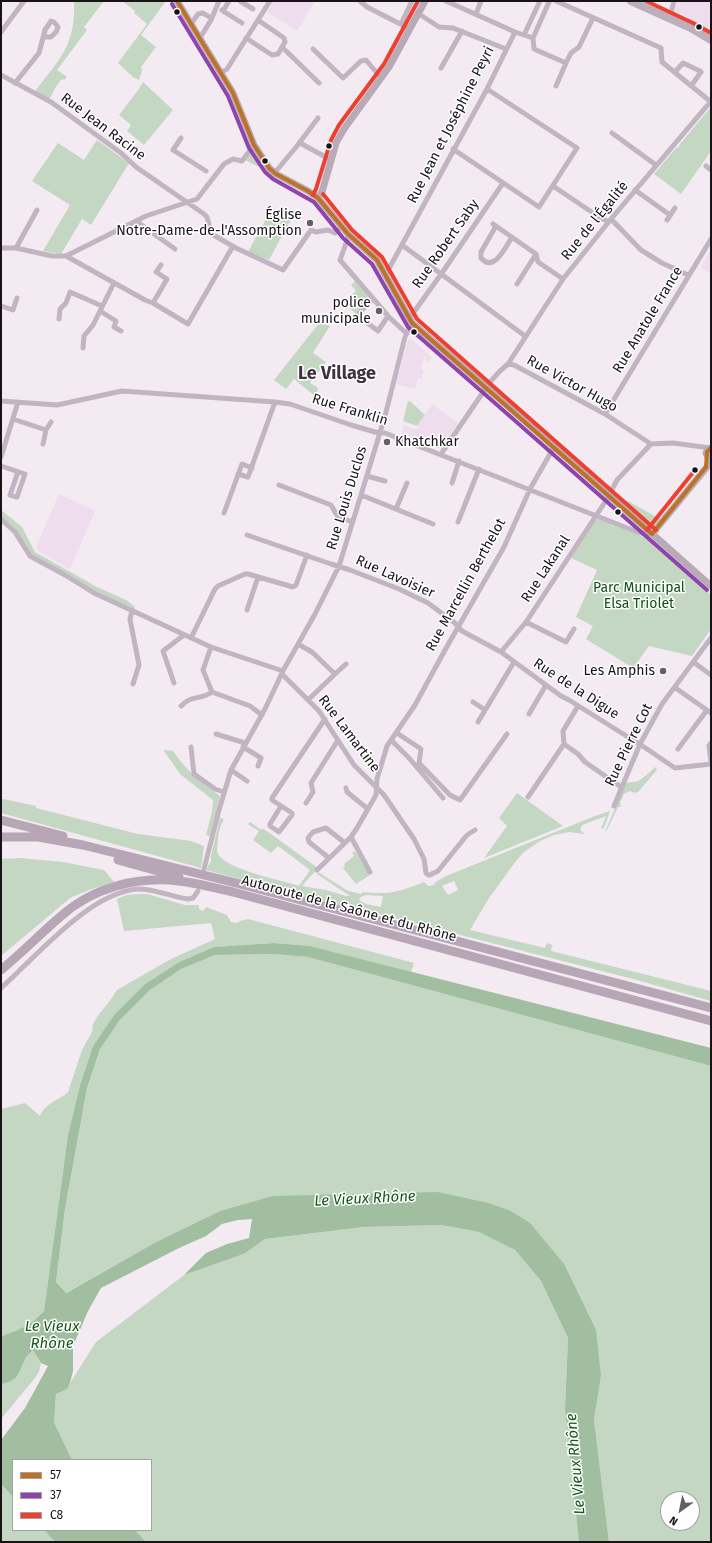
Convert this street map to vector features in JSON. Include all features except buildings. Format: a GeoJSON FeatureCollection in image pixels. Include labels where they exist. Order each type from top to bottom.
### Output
{"type":"FeatureCollection","features":[{"type":"Feature","properties":{"kind":"highway"},"geometry":{"type":"LineString","coordinates":[[1,820],[73,839],[82,845]]}},
{"type":"Feature","properties":{"kind":"highway","name":"Autoroute de la Saône et du Rhône"},"geometry":{"type":"LineString","coordinates":[[1,837],[38,838],[82,845],[711,1008]]}},
{"type":"Feature","properties":{"kind":"highway"},"geometry":{"type":"LineString","coordinates":[[1,843],[37,844],[65,848],[106,857],[233,892]]}},
{"type":"Feature","properties":{"kind":"highway","name":"Autoroute de la Saône et du Rhône"},"geometry":{"type":"LineString","coordinates":[[9,959],[59,917],[84,899],[113,886],[143,880],[180,881],[233,892],[711,1021]]}},
{"type":"Feature","properties":{"kind":"highway"},"geometry":{"type":"LineString","coordinates":[[1,970],[9,959]]}},
{"type":"Feature","properties":{"kind":"main road"},"geometry":{"type":"LineString","coordinates":[[632,1],[670,18],[711,40]]}},
{"type":"Feature","properties":{"kind":"street"},"geometry":{"type":"LineString","coordinates":[[1,32],[24,1]]}},
{"type":"Feature","properties":{"kind":"street"},"geometry":{"type":"LineString","coordinates":[[176,1],[233,94],[254,145],[269,168],[276,174],[318,198],[341,227],[377,260],[386,274],[410,321],[711,586]]}},
{"type":"Feature","properties":{"kind":"street"},"geometry":{"type":"LineString","coordinates":[[200,38],[212,20],[211,18],[217,9],[219,1]]}},
{"type":"Feature","properties":{"kind":"street"},"geometry":{"type":"LineString","coordinates":[[223,11],[230,1]]}},
{"type":"Feature","properties":{"kind":"street"},"geometry":{"type":"LineString","coordinates":[[240,1],[253,9]]}},
{"type":"Feature","properties":{"kind":"street"},"geometry":{"type":"LineString","coordinates":[[221,73],[227,69],[270,1]]}},
{"type":"Feature","properties":{"kind":"street"},"geometry":{"type":"LineString","coordinates":[[401,24],[412,1]]}},
{"type":"Feature","properties":{"kind":"street"},"geometry":{"type":"LineString","coordinates":[[318,198],[322,192],[336,143],[344,129],[389,67],[425,1]]}},
{"type":"Feature","properties":{"kind":"street"},"geometry":{"type":"LineString","coordinates":[[446,1],[515,32],[533,38]]}},
{"type":"Feature","properties":{"kind":"street"},"geometry":{"type":"LineString","coordinates":[[476,14],[482,1]]}},
{"type":"Feature","properties":{"kind":"street"},"geometry":{"type":"LineString","coordinates":[[524,35],[540,1]]}},
{"type":"Feature","properties":{"kind":"street"},"geometry":{"type":"LineString","coordinates":[[548,1],[548,5],[533,38],[534,49],[566,64]]}},
{"type":"Feature","properties":{"kind":"street"},"geometry":{"type":"LineString","coordinates":[[556,1],[661,48],[662,62],[711,101]]}},
{"type":"Feature","properties":{"kind":"street"},"geometry":{"type":"LineString","coordinates":[[670,18],[674,1]]}},
{"type":"Feature","properties":{"kind":"street"},"geometry":{"type":"LineString","coordinates":[[362,2],[410,29]]}},
{"type":"Feature","properties":{"kind":"street"},"geometry":{"type":"LineString","coordinates":[[217,9],[242,22]]}},
{"type":"Feature","properties":{"kind":"street"},"geometry":{"type":"LineString","coordinates":[[191,24],[198,14],[203,13],[211,18]]}},
{"type":"Feature","properties":{"kind":"street","name":"Rue Jean et Joséphine Peyri"},"geometry":{"type":"LineString","coordinates":[[386,274],[487,89],[506,49],[453,28],[439,27],[419,14]]}},
{"type":"Feature","properties":{"kind":"street"},"geometry":{"type":"LineString","coordinates":[[556,86],[571,53],[579,47],[592,18]]}},
{"type":"Feature","properties":{"kind":"street"},"geometry":{"type":"LineString","coordinates":[[246,38],[272,55],[278,54],[285,40],[258,20]]}},
{"type":"Feature","properties":{"kind":"street"},"geometry":{"type":"LineString","coordinates":[[441,68],[462,31]]}},
{"type":"Feature","properties":{"kind":"street"},"geometry":{"type":"LineString","coordinates":[[506,49],[515,32]]}},
{"type":"Feature","properties":{"kind":"street"},"geometry":{"type":"LineString","coordinates":[[15,83],[39,53],[45,37]]}},
{"type":"Feature","properties":{"kind":"street"},"geometry":{"type":"LineString","coordinates":[[282,46],[319,83]]}},
{"type":"Feature","properties":{"kind":"street"},"geometry":{"type":"LineString","coordinates":[[313,48],[343,78],[361,61],[366,60],[381,78]]}},
{"type":"Feature","properties":{"kind":"street"},"geometry":{"type":"LineString","coordinates":[[675,72],[683,63],[700,71],[701,75],[691,86]]}},
{"type":"Feature","properties":{"kind":"street","name":"Rue Jean Racine"},"geometry":{"type":"LineString","coordinates":[[1,75],[51,102],[121,153],[136,167],[207,217],[211,232],[215,236],[283,270],[311,230],[316,232],[328,230],[333,233],[341,227]]}},
{"type":"Feature","properties":{"kind":"street"},"geometry":{"type":"LineString","coordinates":[[453,149],[539,207],[577,148],[487,89]]}},
{"type":"Feature","properties":{"kind":"street","name":"Rue de l'Égalité"},"geometry":{"type":"LineString","coordinates":[[508,364],[563,280],[610,220],[711,101]]}},
{"type":"Feature","properties":{"kind":"street"},"geometry":{"type":"LineString","coordinates":[[277,170],[300,143],[318,118]]}},
{"type":"Feature","properties":{"kind":"street"},"geometry":{"type":"LineString","coordinates":[[612,133],[656,165]]}},
{"type":"Feature","properties":{"kind":"street"},"geometry":{"type":"LineString","coordinates":[[181,138],[173,150],[210,174]]}},
{"type":"Feature","properties":{"kind":"street"},"geometry":{"type":"LineString","coordinates":[[300,143],[331,160]]}},
{"type":"Feature","properties":{"kind":"street"},"geometry":{"type":"LineString","coordinates":[[1,248],[16,248],[52,256],[66,256],[146,216],[197,199],[210,174],[228,161],[238,159],[242,161],[254,145]]}},
{"type":"Feature","properties":{"kind":"street"},"geometry":{"type":"LineString","coordinates":[[706,166],[711,170]]}},
{"type":"Feature","properties":{"kind":"street","name":"Rue Robert Saby"},"geometry":{"type":"LineString","coordinates":[[410,321],[503,183]]}},
{"type":"Feature","properties":{"kind":"street"},"geometry":{"type":"LineString","coordinates":[[553,186],[599,217],[610,220],[641,250],[662,263],[688,275]]}},
{"type":"Feature","properties":{"kind":"street"},"geometry":{"type":"LineString","coordinates":[[635,190],[670,215]]}},
{"type":"Feature","properties":{"kind":"street"},"geometry":{"type":"LineString","coordinates":[[667,220],[675,208]]}},
{"type":"Feature","properties":{"kind":"street"},"geometry":{"type":"LineString","coordinates":[[16,248],[37,210]]}},
{"type":"Feature","properties":{"kind":"street"},"geometry":{"type":"LineString","coordinates":[[136,221],[175,249]]}},
{"type":"Feature","properties":{"kind":"street"},"geometry":{"type":"LineString","coordinates":[[512,238],[495,262],[490,264],[485,263],[481,258],[481,252],[494,225],[536,254],[538,262],[563,280]]}},
{"type":"Feature","properties":{"kind":"street"},"geometry":{"type":"LineString","coordinates":[[349,235],[340,260],[388,316],[406,333]]}},
{"type":"Feature","properties":{"kind":"street","name":"Rue Anatole France"},"geometry":{"type":"LineString","coordinates":[[605,414],[711,239]]}},
{"type":"Feature","properties":{"kind":"street"},"geometry":{"type":"LineString","coordinates":[[402,245],[525,336]]}},
{"type":"Feature","properties":{"kind":"street"},"geometry":{"type":"LineString","coordinates":[[66,256],[153,303],[188,324],[233,246]]}},
{"type":"Feature","properties":{"kind":"street"},"geometry":{"type":"LineString","coordinates":[[517,284],[536,254]]}},
{"type":"Feature","properties":{"kind":"street"},"geometry":{"type":"LineString","coordinates":[[153,303],[167,279],[156,272],[161,265]]}},
{"type":"Feature","properties":{"kind":"street"},"geometry":{"type":"LineString","coordinates":[[82,348],[84,336],[93,325],[114,283]]}},
{"type":"Feature","properties":{"kind":"street"},"geometry":{"type":"LineString","coordinates":[[59,319],[60,309],[66,303],[70,292],[101,309],[116,321],[114,327],[121,331]]}},
{"type":"Feature","properties":{"kind":"street"},"geometry":{"type":"LineString","coordinates":[[1,306],[13,310],[17,298]]}},
{"type":"Feature","properties":{"kind":"street"},"geometry":{"type":"LineString","coordinates":[[373,299],[357,315],[378,332],[388,316]]}},
{"type":"Feature","properties":{"kind":"street","name":"Rue Louis Duclos"},"geometry":{"type":"LineString","coordinates":[[204,869],[231,770],[262,715],[282,672],[315,614],[339,566],[380,432],[410,321]]}},
{"type":"Feature","properties":{"kind":"street","name":"Rue Victor Hugo"},"geometry":{"type":"LineString","coordinates":[[441,454],[486,388],[508,364],[514,365],[605,414],[651,444]]}},
{"type":"Feature","properties":{"kind":"street","name":"Rue Franklin"},"geometry":{"type":"LineString","coordinates":[[1,401],[57,405],[122,391],[290,404],[351,425],[386,433],[640,533],[652,534]]}},
{"type":"Feature","properties":{"kind":"street"},"geometry":{"type":"LineString","coordinates":[[1,457],[18,402]]}},
{"type":"Feature","properties":{"kind":"street"},"geometry":{"type":"LineString","coordinates":[[238,474],[248,477],[275,402]]}},
{"type":"Feature","properties":{"kind":"street"},"geometry":{"type":"LineString","coordinates":[[13,419],[46,430]]}},
{"type":"Feature","properties":{"kind":"street"},"geometry":{"type":"LineString","coordinates":[[43,444],[46,430],[51,422]]}},
{"type":"Feature","properties":{"kind":"street"},"geometry":{"type":"LineString","coordinates":[[651,444],[673,443],[692,447],[709,456],[652,534]]}},
{"type":"Feature","properties":{"kind":"street","name":"Rue Lakanal"},"geometry":{"type":"LineString","coordinates":[[501,652],[526,622],[609,496],[617,480],[651,444]]}},
{"type":"Feature","properties":{"kind":"street","name":"Rue Marcellin Berthelot"},"geometry":{"type":"LineString","coordinates":[[317,870],[351,837],[376,796],[378,779],[386,750],[391,740],[416,705],[458,627],[504,547],[530,489],[554,448]]}},
{"type":"Feature","properties":{"kind":"street"},"geometry":{"type":"LineString","coordinates":[[452,483],[459,461]]}},
{"type":"Feature","properties":{"kind":"street"},"geometry":{"type":"LineString","coordinates":[[224,513],[242,464],[252,468]]}},
{"type":"Feature","properties":{"kind":"street"},"geometry":{"type":"LineString","coordinates":[[1,466],[25,474],[17,497],[10,495],[18,472]]}},
{"type":"Feature","properties":{"kind":"street"},"geometry":{"type":"LineString","coordinates":[[458,522],[479,469]]}},
{"type":"Feature","properties":{"kind":"street"},"geometry":{"type":"LineString","coordinates":[[367,476],[385,481]]}},
{"type":"Feature","properties":{"kind":"street"},"geometry":{"type":"LineString","coordinates":[[396,509],[407,482]]}},
{"type":"Feature","properties":{"kind":"street"},"geometry":{"type":"LineString","coordinates":[[280,485],[331,504],[338,517],[353,522]]}},
{"type":"Feature","properties":{"kind":"street"},"geometry":{"type":"LineString","coordinates":[[361,495],[433,524]]}},
{"type":"Feature","properties":{"kind":"street","name":"Rue Lamartine"},"geometry":{"type":"LineString","coordinates":[[1,519],[18,536],[27,553],[32,558],[65,575],[94,593],[212,647],[282,672],[325,719],[354,765],[384,795],[414,839],[424,859],[426,873],[430,875],[438,871],[467,835],[475,830]]}},
{"type":"Feature","properties":{"kind":"street","name":"Rue Lavoisier"},"geometry":{"type":"LineString","coordinates":[[247,535],[339,566],[399,589],[428,603],[467,634],[501,652]]}},
{"type":"Feature","properties":{"kind":"street"},"geometry":{"type":"LineString","coordinates":[[191,638],[218,586],[245,574],[294,587],[306,556]]}},
{"type":"Feature","properties":{"kind":"street"},"geometry":{"type":"LineString","coordinates":[[246,610],[258,577]]}},
{"type":"Feature","properties":{"kind":"street"},"geometry":{"type":"LineString","coordinates":[[132,610],[130,618],[139,665],[133,684]]}},
{"type":"Feature","properties":{"kind":"street"},"geometry":{"type":"LineString","coordinates":[[526,622],[566,642],[574,628]]}},
{"type":"Feature","properties":{"kind":"street"},"geometry":{"type":"LineString","coordinates":[[174,683],[163,651],[184,635]]}},
{"type":"Feature","properties":{"kind":"street","name":"Rue Pierre Cot"},"geometry":{"type":"LineString","coordinates":[[614,806],[640,744],[662,704],[711,638]]}},
{"type":"Feature","properties":{"kind":"street"},"geometry":{"type":"LineString","coordinates":[[298,644],[312,652],[335,674]]}},
{"type":"Feature","properties":{"kind":"street"},"geometry":{"type":"LineString","coordinates":[[212,647],[203,670],[212,692],[250,706],[262,715]]}},
{"type":"Feature","properties":{"kind":"street","name":"Rue de la Digue"},"geometry":{"type":"LineString","coordinates":[[501,652],[561,696],[640,744],[675,768],[711,763]]}},
{"type":"Feature","properties":{"kind":"street"},"geometry":{"type":"LineString","coordinates":[[478,722],[514,662]]}},
{"type":"Feature","properties":{"kind":"street"},"geometry":{"type":"LineString","coordinates":[[308,700],[346,664]]}},
{"type":"Feature","properties":{"kind":"street"},"geometry":{"type":"LineString","coordinates":[[696,664],[711,675]]}},
{"type":"Feature","properties":{"kind":"street"},"geometry":{"type":"LineString","coordinates":[[529,714],[546,685]]}},
{"type":"Feature","properties":{"kind":"street"},"geometry":{"type":"LineString","coordinates":[[677,689],[709,711],[678,750]]}},
{"type":"Feature","properties":{"kind":"street"},"geometry":{"type":"LineString","coordinates":[[181,706],[188,699],[204,697],[212,692]]}},
{"type":"Feature","properties":{"kind":"street"},"geometry":{"type":"LineString","coordinates":[[473,702],[485,710]]}},
{"type":"Feature","properties":{"kind":"street"},"geometry":{"type":"LineString","coordinates":[[528,797],[564,744],[563,731],[578,706]]}},
{"type":"Feature","properties":{"kind":"street"},"geometry":{"type":"LineString","coordinates":[[281,806],[270,824],[270,826],[279,832],[292,814],[281,806],[272,800],[272,798],[325,719]]}},
{"type":"Feature","properties":{"kind":"street"},"geometry":{"type":"LineString","coordinates":[[396,733],[421,749],[419,763],[450,795],[460,800],[507,734]]}},
{"type":"Feature","properties":{"kind":"street"},"geometry":{"type":"LineString","coordinates":[[216,734],[244,745],[262,758],[258,766]]}},
{"type":"Feature","properties":{"kind":"street"},"geometry":{"type":"LineString","coordinates":[[306,803],[313,792],[311,783],[338,740]]}},
{"type":"Feature","properties":{"kind":"street"},"geometry":{"type":"LineString","coordinates":[[391,740],[409,758],[443,798]]}},
{"type":"Feature","properties":{"kind":"street"},"geometry":{"type":"LineString","coordinates":[[711,743],[709,746],[711,763]]}},
{"type":"Feature","properties":{"kind":"street"},"geometry":{"type":"LineString","coordinates":[[564,744],[578,754],[585,762],[621,787]]}},
{"type":"Feature","properties":{"kind":"street"},"geometry":{"type":"LineString","coordinates":[[191,747],[194,774],[215,789],[224,792]]}},
{"type":"Feature","properties":{"kind":"street"},"geometry":{"type":"LineString","coordinates":[[231,770],[247,781]]}},
{"type":"Feature","properties":{"kind":"street"},"geometry":{"type":"LineString","coordinates":[[346,788],[347,792],[368,809]]}},
{"type":"Feature","properties":{"kind":"street"},"geometry":{"type":"LineString","coordinates":[[329,858],[309,842],[308,838],[313,832],[326,828],[345,843]]}},
{"type":"Feature","properties":{"kind":"street"},"geometry":{"type":"LineString","coordinates":[[351,837],[360,852],[361,858],[370,872]]}},
{"type":"Feature","properties":{"kind":"street"},"geometry":{"type":"LineString","coordinates":[[1,988],[69,924],[90,909],[119,893],[128,890],[145,889],[188,900],[193,898],[198,891]]}},
{"type":"Feature","properties":{"kind":"shaded area"},"geometry":{"type":"Polygon","coordinates":[[[274,1],[315,1],[297,31],[267,12],[274,1]]]}},
{"type":"Feature","properties":{"kind":"shaded area"},"geometry":{"type":"Polygon","coordinates":[[[677,1],[711,1],[711,32],[675,11],[677,1]]]}},
{"type":"Feature","properties":{"kind":"shaded area"},"geometry":{"type":"Polygon","coordinates":[[[711,250],[711,273],[701,267],[711,250]]]}},
{"type":"Feature","properties":{"kind":"shaded area"},"geometry":{"type":"Polygon","coordinates":[[[411,339],[432,357],[428,362],[425,360],[427,358],[424,358],[421,369],[424,370],[421,379],[418,378],[415,389],[396,384],[408,340],[411,339]]]}},
{"type":"Feature","properties":{"kind":"shaded area"},"geometry":{"type":"Polygon","coordinates":[[[432,404],[458,423],[440,448],[401,433],[404,425],[417,430],[417,426],[432,404]]]}},
{"type":"Feature","properties":{"kind":"shaded area"},"geometry":{"type":"Polygon","coordinates":[[[59,494],[95,511],[70,569],[38,551],[36,547],[59,494]]]}},
{"type":"Feature","properties":{"kind":"green space"},"geometry":{"type":"Polygon","coordinates":[[[74,1],[104,1],[84,27],[87,30],[57,70],[67,77],[64,80],[62,79],[49,99],[35,91],[65,50],[72,29],[74,1]]]}},
{"type":"Feature","properties":{"kind":"green space"},"geometry":{"type":"Polygon","coordinates":[[[122,1],[166,1],[141,35],[156,47],[141,67],[142,71],[139,80],[133,77],[118,63],[147,24],[134,13],[135,11],[122,1]]]}},
{"type":"Feature","properties":{"kind":"green space"},"geometry":{"type":"Polygon","coordinates":[[[143,82],[173,110],[144,145],[127,131],[131,125],[119,115],[143,82]]]}},
{"type":"Feature","properties":{"kind":"green space"},"geometry":{"type":"Polygon","coordinates":[[[711,107],[711,151],[681,194],[654,174],[676,148],[678,148],[711,107]]]}},
{"type":"Feature","properties":{"kind":"green space"},"geometry":{"type":"Polygon","coordinates":[[[97,140],[129,163],[91,225],[82,219],[61,254],[43,251],[70,205],[32,181],[58,143],[84,160],[97,140]]]}},
{"type":"Feature","properties":{"kind":"green space"},"geometry":{"type":"Polygon","coordinates":[[[253,150],[262,168],[245,160],[253,150]]]}},
{"type":"Feature","properties":{"kind":"green space"},"geometry":{"type":"Polygon","coordinates":[[[272,208],[291,221],[269,260],[248,252],[272,208]]]}},
{"type":"Feature","properties":{"kind":"green space"},"geometry":{"type":"Polygon","coordinates":[[[355,281],[370,299],[355,313],[344,302],[356,291],[351,285],[355,281]]]}},
{"type":"Feature","properties":{"kind":"green space"},"geometry":{"type":"Polygon","coordinates":[[[320,322],[330,326],[313,353],[326,362],[310,383],[318,388],[316,397],[294,379],[286,389],[274,380],[320,322]]]}},
{"type":"Feature","properties":{"kind":"green space"},"geometry":{"type":"Polygon","coordinates":[[[408,401],[425,415],[417,426],[403,421],[408,401]]]}},
{"type":"Feature","properties":{"kind":"green space"},"geometry":{"type":"Polygon","coordinates":[[[628,501],[660,519],[655,525],[648,525],[625,505],[628,501]]]}},
{"type":"Feature","properties":{"kind":"green space"},"geometry":{"type":"Polygon","coordinates":[[[1,510],[22,527],[35,552],[97,587],[126,600],[134,606],[135,609],[103,596],[31,556],[1,517],[1,510]]]}},
{"type":"Feature","properties":{"kind":"green space","name":"Parc Municipal Elsa Triolet"},"geometry":{"type":"Polygon","coordinates":[[[598,519],[651,540],[711,595],[711,629],[692,656],[649,646],[633,668],[586,639],[593,626],[576,617],[597,570],[571,558],[595,520],[598,519]]]}},
{"type":"Feature","properties":{"kind":"green space"},"geometry":{"type":"Polygon","coordinates":[[[164,750],[173,751],[195,776],[220,796],[210,836],[206,835],[212,812],[213,800],[180,774],[164,750]]]}},
{"type":"Feature","properties":{"kind":"green space"},"geometry":{"type":"Polygon","coordinates":[[[655,767],[657,770],[638,792],[635,793],[630,791],[624,794],[620,803],[621,807],[618,807],[605,832],[625,784],[640,780],[655,767]]]}},
{"type":"Feature","properties":{"kind":"green space"},"geometry":{"type":"Polygon","coordinates":[[[517,793],[563,826],[484,858],[507,826],[499,818],[517,793]]]}},
{"type":"Feature","properties":{"kind":"green space"},"geometry":{"type":"Polygon","coordinates":[[[3,799],[36,806],[36,808],[138,834],[191,841],[204,846],[201,868],[1,813],[1,800],[3,799]]]}},
{"type":"Feature","properties":{"kind":"green space"},"geometry":{"type":"Polygon","coordinates":[[[610,811],[604,828],[601,829],[606,816],[582,825],[580,830],[585,834],[569,832],[554,835],[540,841],[524,852],[489,898],[470,930],[545,948],[547,943],[552,945],[551,951],[711,991],[711,1001],[637,980],[378,914],[377,916],[206,870],[211,861],[220,817],[224,820],[219,831],[217,850],[218,854],[223,860],[243,870],[299,886],[310,870],[278,846],[271,853],[253,840],[259,831],[248,824],[250,822],[260,829],[264,829],[318,868],[302,886],[350,896],[317,874],[318,872],[348,891],[362,894],[362,892],[394,892],[424,882],[428,886],[435,885],[434,883],[446,876],[610,811]],[[454,881],[442,886],[448,895],[458,890],[454,881]],[[366,895],[361,897],[359,900],[366,904],[381,907],[383,896],[366,895]]]}},
{"type":"Feature","properties":{"kind":"green space"},"geometry":{"type":"Polygon","coordinates":[[[355,851],[370,875],[356,884],[343,868],[345,866],[344,864],[354,856],[352,853],[355,851]]]}},
{"type":"Feature","properties":{"kind":"green space"},"geometry":{"type":"Polygon","coordinates":[[[20,858],[63,862],[104,870],[114,882],[70,898],[1,956],[1,859],[20,858]]]}},
{"type":"Feature","properties":{"kind":"green space"},"geometry":{"type":"Polygon","coordinates":[[[147,894],[185,905],[199,905],[199,909],[203,911],[206,907],[227,915],[231,922],[237,923],[248,919],[414,963],[411,972],[310,946],[274,943],[214,947],[179,962],[145,984],[114,1015],[93,1046],[80,1085],[68,1135],[44,1311],[34,1321],[22,1329],[1,1337],[1,1109],[25,1103],[40,1116],[49,1105],[68,1092],[82,1050],[92,1032],[93,1024],[117,990],[169,960],[215,939],[211,923],[124,931],[117,899],[127,895],[147,894]]]}},
{"type":"Feature","properties":{"kind":"green space"},"geometry":{"type":"Polygon","coordinates":[[[272,954],[308,957],[711,1066],[711,1542],[609,1542],[594,1420],[601,1376],[530,1223],[272,1196],[220,1211],[156,1242],[65,1293],[56,1282],[65,1209],[87,1088],[100,1049],[120,1020],[150,990],[181,969],[215,955],[272,954]]]}},
{"type":"Feature","properties":{"kind":"green space"},"geometry":{"type":"Polygon","coordinates":[[[441,1225],[479,1232],[515,1250],[541,1281],[568,1338],[565,1409],[579,1542],[146,1542],[136,1531],[152,1531],[152,1459],[72,1459],[54,1422],[56,1394],[67,1388],[96,1342],[184,1275],[244,1254],[265,1239],[364,1227],[441,1225]]]}},
{"type":"Feature","properties":{"kind":"green space"},"geometry":{"type":"Polygon","coordinates":[[[33,1349],[41,1363],[39,1372],[1,1419],[1,1384],[15,1379],[26,1357],[33,1349]]]}},
{"type":"Feature","properties":{"kind":"green space"},"geometry":{"type":"Polygon","coordinates":[[[1,1484],[12,1496],[12,1531],[45,1531],[55,1542],[1,1542],[1,1484]]]}},
{"type":"Feature","properties":{"kind":"water","name":"Le Vieux Rhône"},"geometry":{"type":"Polygon","coordinates":[[[274,943],[310,946],[711,1048],[711,1066],[308,957],[272,954],[215,955],[181,969],[150,990],[120,1020],[100,1049],[87,1088],[65,1209],[56,1282],[66,1293],[156,1242],[220,1211],[272,1196],[438,1192],[488,1203],[509,1210],[530,1223],[564,1264],[596,1330],[601,1376],[594,1420],[609,1542],[579,1542],[565,1409],[568,1338],[541,1281],[515,1250],[479,1232],[441,1225],[364,1227],[265,1239],[244,1254],[184,1275],[206,1253],[227,1244],[249,1238],[252,1219],[238,1220],[222,1224],[206,1236],[177,1249],[101,1288],[88,1311],[73,1346],[73,1371],[70,1383],[67,1389],[56,1394],[54,1422],[72,1459],[12,1459],[12,1496],[1,1484],[1,1440],[25,1408],[48,1366],[41,1363],[33,1350],[26,1357],[15,1379],[1,1384],[1,1337],[28,1325],[44,1311],[68,1135],[80,1085],[93,1046],[114,1015],[145,984],[179,962],[214,947],[274,943]]]}},
{"type":"Feature","properties":{"kind":"water"},"geometry":{"type":"Polygon","coordinates":[[[45,1531],[136,1531],[146,1542],[55,1542],[45,1531]]]}},
{"type":"Feature","properties":{"kind":"transit line","name":"57"},"geometry":{"type":"LineString","coordinates":[[177,1],[233,93],[254,145],[269,168],[276,174],[318,198],[348,234],[377,260],[412,323],[652,534]]}},
{"type":"Feature","properties":{"kind":"transit line","name":"C8"},"geometry":{"type":"LineString","coordinates":[[313,195],[331,140],[339,125],[384,64],[418,1]]}},
{"type":"Feature","properties":{"kind":"transit line","name":"C8"},"geometry":{"type":"LineString","coordinates":[[646,1],[711,33]]}},
{"type":"Feature","properties":{"kind":"transit line","name":"37"},"geometry":{"type":"LineString","coordinates":[[172,4],[228,96],[249,148],[265,172],[273,179],[314,202],[343,238],[372,264],[408,327],[707,590]]}},
{"type":"Feature","properties":{"kind":"transit line","name":"C8"},"geometry":{"type":"LineString","coordinates":[[323,194],[352,230],[382,257],[417,319],[656,530]]}},
{"type":"Feature","properties":{"kind":"transit line","name":"57"},"geometry":{"type":"LineString","coordinates":[[652,534],[706,467],[707,452],[711,448]]}},
{"type":"Feature","properties":{"kind":"transit line","name":"C8"},"geometry":{"type":"LineString","coordinates":[[647,530],[695,470]]}},
{"type":"Feature","properties":{"kind":"place","name":"Église Notre-Dame-de-l'Assomption"},"geometry":{"type":"Point","coordinates":[310,223]}},
{"type":"Feature","properties":{"kind":"place","name":"police municipale"},"geometry":{"type":"Point","coordinates":[379,311]}},
{"type":"Feature","properties":{"kind":"place","name":"Khatchkar"},"geometry":{"type":"Point","coordinates":[387,442]}},
{"type":"Feature","properties":{"kind":"place","name":"Les Amphis"},"geometry":{"type":"Point","coordinates":[663,671]}},
{"type":"Feature","properties":{"kind":"district","name":"Le Village"},"geometry":{"type":"Point","coordinates":[337,374]}}]}
